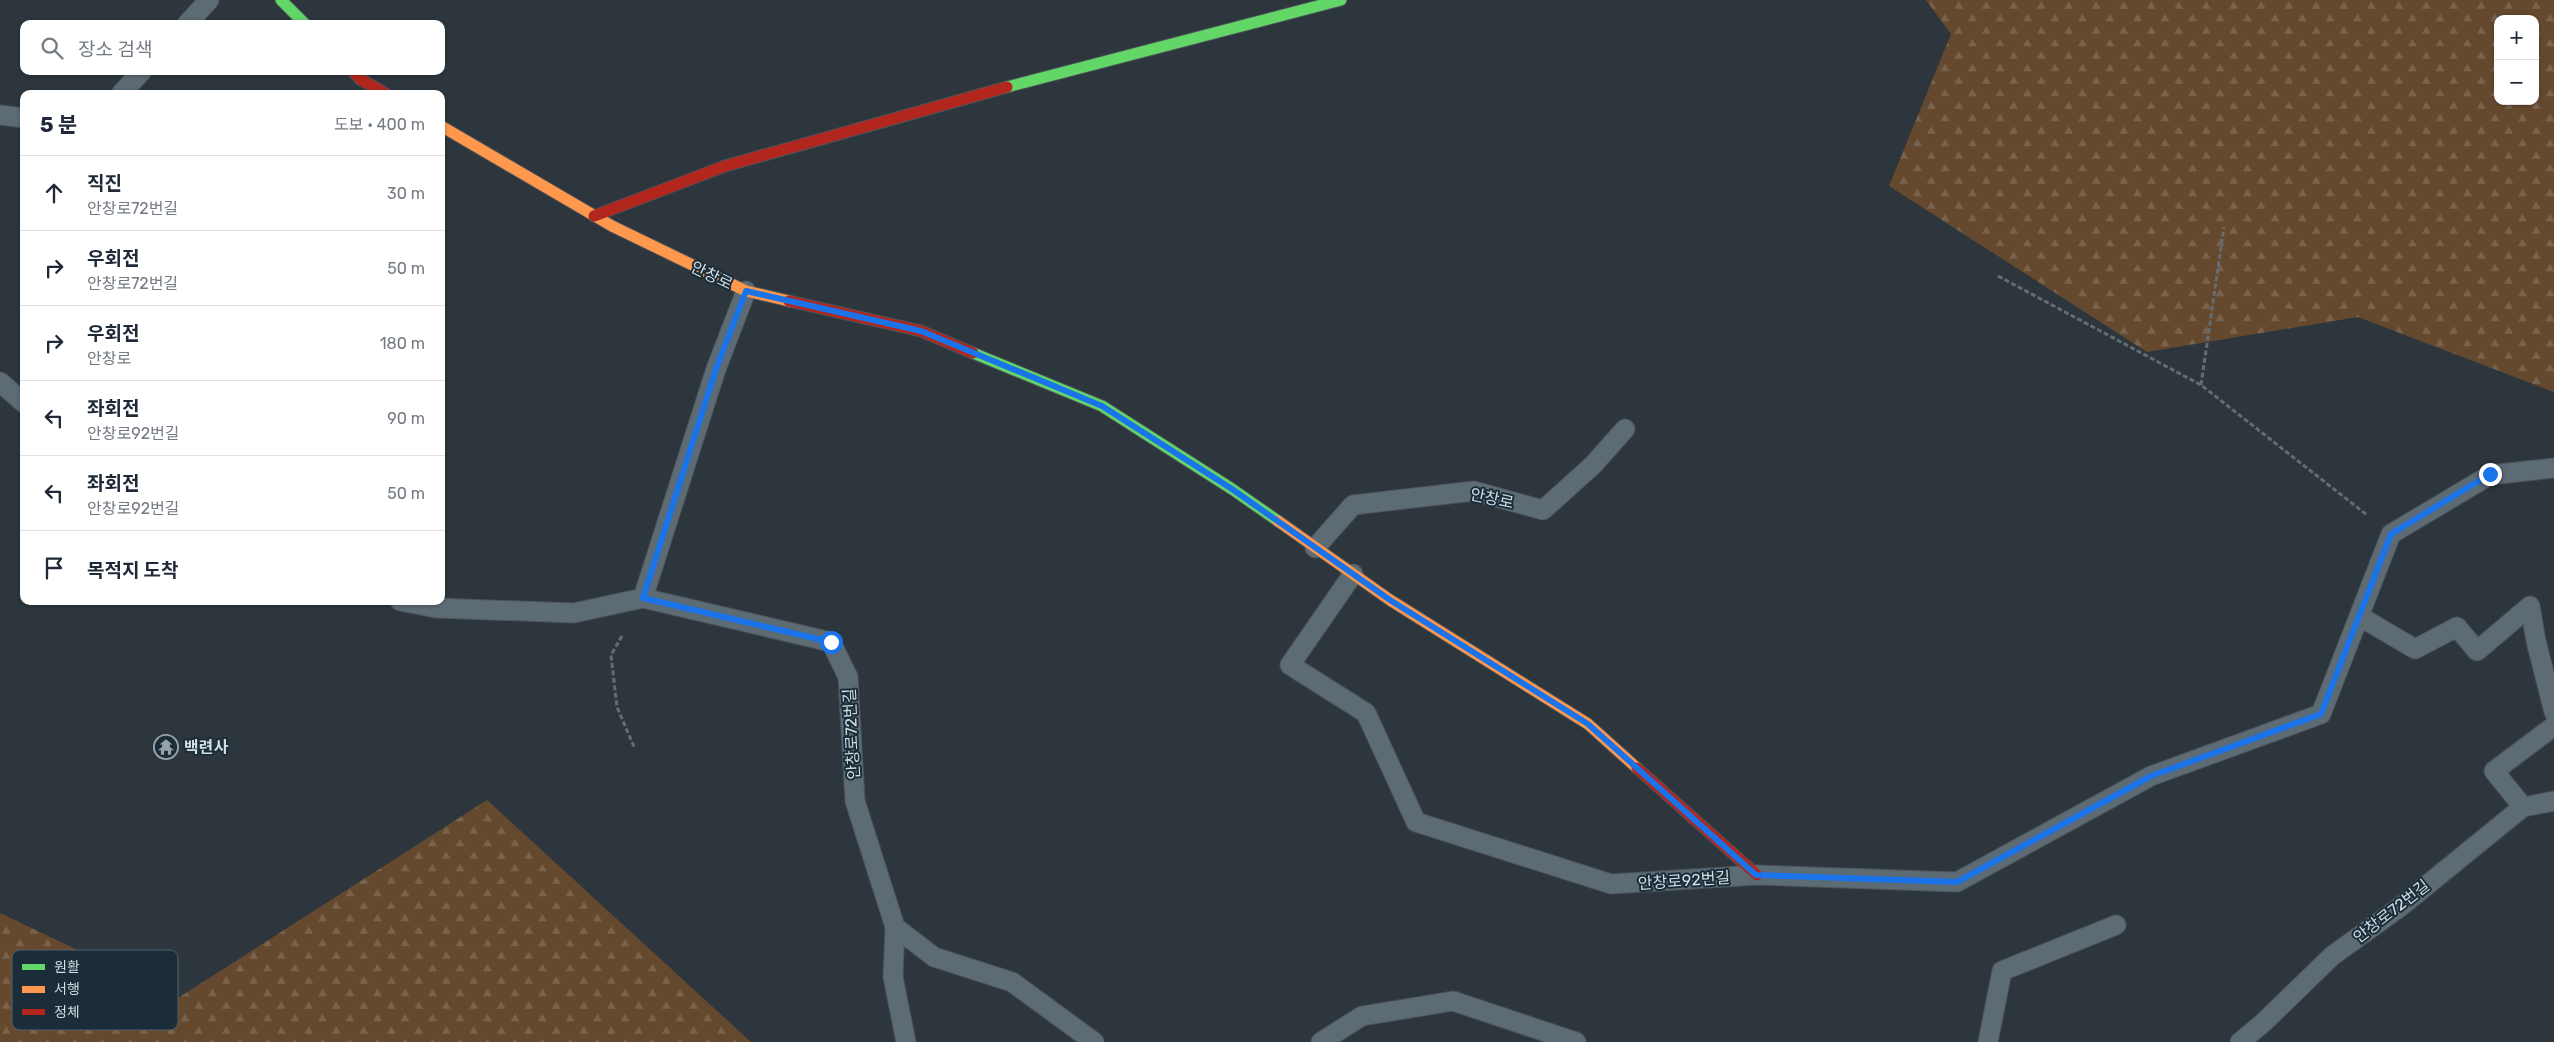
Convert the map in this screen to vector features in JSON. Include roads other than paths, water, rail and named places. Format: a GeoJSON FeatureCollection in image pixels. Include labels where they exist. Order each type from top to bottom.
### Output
{"type":"FeatureCollection","features":[{"type":"Feature","properties":{"kind":"street"},"geometry":{"type":"LineString","coordinates":[[281,0],[301,20]]}},
{"type":"Feature","properties":{"kind":"street"},"geometry":{"type":"LineString","coordinates":[[594,216],[725,166],[1084,65],[1341,0]]}},
{"type":"Feature","properties":{"kind":"street"},"geometry":{"type":"LineString","coordinates":[[356,75],[379,90]]}},
{"type":"Feature","properties":{"kind":"street","name":"안창로"},"geometry":{"type":"LineString","coordinates":[[445,128],[594,216],[746,291],[921,331],[1102,406],[1232,489],[1390,600],[1588,724],[1756,875]]}},
{"type":"Feature","properties":{"kind":"lane"},"geometry":{"type":"LineString","coordinates":[[191,20],[209,0]]}},
{"type":"Feature","properties":{"kind":"lane"},"geometry":{"type":"LineString","coordinates":[[125,90],[138,75]]}},
{"type":"Feature","properties":{"kind":"lane"},"geometry":{"type":"LineString","coordinates":[[0,115],[20,118]]}},
{"type":"Feature","properties":{"kind":"lane"},"geometry":{"type":"LineString","coordinates":[[643,598],[716,369],[746,291]]}},
{"type":"Feature","properties":{"kind":"lane"},"geometry":{"type":"LineString","coordinates":[[0,382],[20,400]]}},
{"type":"Feature","properties":{"kind":"lane","name":"안창로"},"geometry":{"type":"LineString","coordinates":[[1315,548],[1353,505],[1474,491],[1543,510],[1593,465],[1625,429]]}},
{"type":"Feature","properties":{"kind":"lane","name":"안창로92번길"},"geometry":{"type":"LineString","coordinates":[[1353,574],[1290,665],[1366,713],[1416,822],[1611,884],[1756,875],[1957,882],[2151,776],[2321,714],[2391,534],[2490,474],[2554,468]]}},
{"type":"Feature","properties":{"kind":"lane","name":"안창로72번길"},"geometry":{"type":"LineString","coordinates":[[421,605],[436,608],[574,613],[643,598],[831,642],[848,677],[855,801],[895,927],[893,977],[906,1042]]}},
{"type":"Feature","properties":{"kind":"lane"},"geometry":{"type":"LineString","coordinates":[[2359,616],[2415,649],[2457,627],[2477,651],[2530,606],[2536,641],[2554,712]]}},
{"type":"Feature","properties":{"kind":"lane"},"geometry":{"type":"LineString","coordinates":[[2522,807],[2494,771],[2554,726]]}},
{"type":"Feature","properties":{"kind":"lane","name":"안창로72번길"},"geometry":{"type":"LineString","coordinates":[[2240,1042],[2263,1024],[2332,956],[2400,907],[2522,807],[2554,801]]}},
{"type":"Feature","properties":{"kind":"lane"},"geometry":{"type":"LineString","coordinates":[[1988,1042],[2002,971],[2116,925]]}},
{"type":"Feature","properties":{"kind":"lane"},"geometry":{"type":"LineString","coordinates":[[895,927],[934,957],[1012,982],[1094,1042]]}},
{"type":"Feature","properties":{"kind":"lane"},"geometry":{"type":"LineString","coordinates":[[1321,1042],[1362,1016],[1453,1001],[1576,1042]]}},
{"type":"Feature","properties":{"kind":"place","name":"백련사"},"geometry":{"type":"Point","coordinates":[166,747]}}]}
